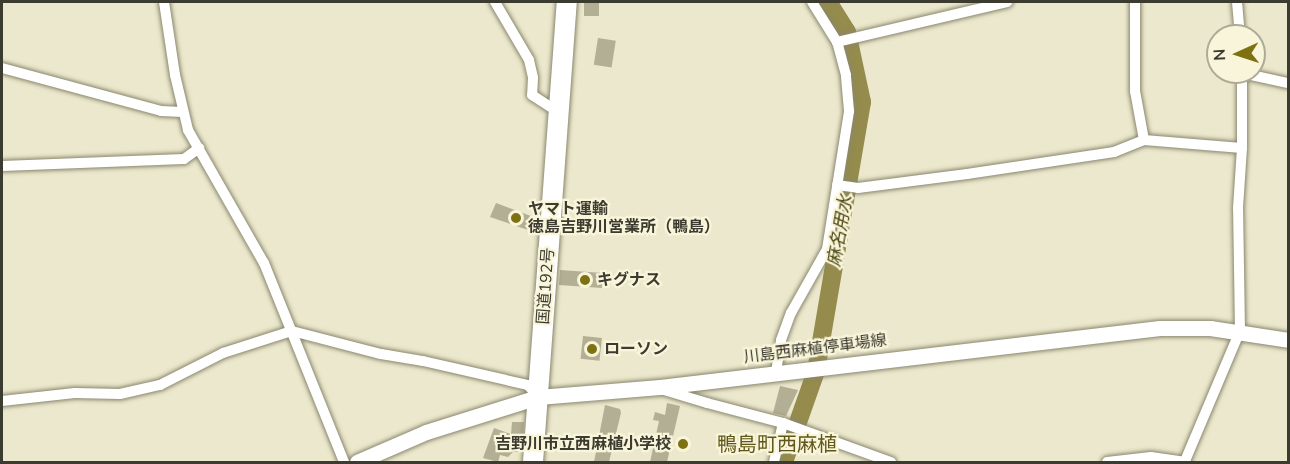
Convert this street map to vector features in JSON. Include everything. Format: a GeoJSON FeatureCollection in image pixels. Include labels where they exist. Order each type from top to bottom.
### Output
{"type":"FeatureCollection","features":[{"type":"Feature","properties":{"kind":"highway","name":"国道192号"},"geometry":{"type":"LineString","coordinates":[[533,462],[567,2]]}},
{"type":"Feature","properties":{"kind":"main road","name":"川島西麻植停車場線"},"geometry":{"type":"LineString","coordinates":[[357,462],[426,432],[538,397],[660,387],[1127,330],[1190,327],[1240,331],[1288,340]]}},
{"type":"Feature","properties":{"kind":"street"},"geometry":{"type":"LineString","coordinates":[[164,2],[182,112],[188,130],[264,263],[307,375],[344,462]]}},
{"type":"Feature","properties":{"kind":"street"},"geometry":{"type":"LineString","coordinates":[[495,2],[528,60],[533,78],[532,95],[558,112]]}},
{"type":"Feature","properties":{"kind":"street"},"geometry":{"type":"LineString","coordinates":[[776,372],[781,340],[791,313],[827,249],[849,111],[846,75],[837,42],[812,2]]}},
{"type":"Feature","properties":{"kind":"street"},"geometry":{"type":"LineString","coordinates":[[837,42],[1007,2]]}},
{"type":"Feature","properties":{"kind":"street"},"geometry":{"type":"LineString","coordinates":[[1135,2],[1135,91],[1144,140]]}},
{"type":"Feature","properties":{"kind":"street"},"geometry":{"type":"LineString","coordinates":[[1237,2],[1239,24]]}},
{"type":"Feature","properties":{"kind":"street"},"geometry":{"type":"LineString","coordinates":[[2,68],[161,111],[182,112]]}},
{"type":"Feature","properties":{"kind":"street"},"geometry":{"type":"LineString","coordinates":[[1266,78],[1288,83]]}},
{"type":"Feature","properties":{"kind":"street"},"geometry":{"type":"LineString","coordinates":[[1107,462],[1151,457],[1186,462],[1240,331],[1238,208],[1242,148],[1242,84]]}},
{"type":"Feature","properties":{"kind":"street"},"geometry":{"type":"LineString","coordinates":[[837,185],[858,188],[1114,152],[1144,140],[1242,148]]}},
{"type":"Feature","properties":{"kind":"street"},"geometry":{"type":"LineString","coordinates":[[2,166],[184,159],[199,148]]}},
{"type":"Feature","properties":{"kind":"street"},"geometry":{"type":"LineString","coordinates":[[2,401],[75,393],[120,394],[160,385],[223,353],[292,331],[381,354],[423,361],[528,385],[538,397]]}},
{"type":"Feature","properties":{"kind":"street"},"geometry":{"type":"LineString","coordinates":[[660,387],[707,404],[785,424],[891,462]]}},
{"type":"Feature","properties":{"kind":"street"},"geometry":{"type":"LineString","coordinates":[[774,462],[785,424]]}},
{"type":"Feature","properties":{"kind":"building"},"geometry":{"type":"Polygon","coordinates":[[[584,2],[599,2],[599,16],[584,16],[584,2]]]}},
{"type":"Feature","properties":{"kind":"building"},"geometry":{"type":"Polygon","coordinates":[[[598,38],[616,41],[612,67],[594,65],[598,38]]]}},
{"type":"Feature","properties":{"kind":"building"},"geometry":{"type":"Polygon","coordinates":[[[496,203],[539,219],[537,233],[490,217],[496,203]]]}},
{"type":"Feature","properties":{"kind":"building"},"geometry":{"type":"Polygon","coordinates":[[[560,270],[603,273],[602,288],[559,285],[560,270]]]}},
{"type":"Feature","properties":{"kind":"building","name":"ローソン"},"geometry":{"type":"Polygon","coordinates":[[[583,336],[602,338],[599,361],[581,359],[583,336]]]}},
{"type":"Feature","properties":{"kind":"building"},"geometry":{"type":"Polygon","coordinates":[[[780,386],[798,390],[786,416],[773,413],[780,386]]]}},
{"type":"Feature","properties":{"kind":"building"},"geometry":{"type":"Polygon","coordinates":[[[667,403],[680,406],[667,462],[650,462],[659,421],[653,420],[655,412],[665,415],[667,403]]]}},
{"type":"Feature","properties":{"kind":"building"},"geometry":{"type":"Polygon","coordinates":[[[605,405],[620,409],[621,413],[609,462],[594,462],[605,405]]]}},
{"type":"Feature","properties":{"kind":"building"},"geometry":{"type":"Polygon","coordinates":[[[512,422],[524,422],[522,452],[513,452],[508,457],[500,455],[498,462],[483,458],[494,428],[511,434],[512,422]]]}},
{"type":"Feature","properties":{"kind":"waterway","name":"麻名用水"},"geometry":{"type":"LineString","coordinates":[[784,462],[816,371],[862,102],[847,32],[828,2]]}},
{"type":"Feature","properties":{"kind":"place","name":"ヤマト運輸 徳島吉野川営業所（鴨島）"},"geometry":{"type":"Point","coordinates":[516,218]}},
{"type":"Feature","properties":{"kind":"place","name":"キグナス"},"geometry":{"type":"Point","coordinates":[585,280]}},
{"type":"Feature","properties":{"kind":"place","name":"ローソン"},"geometry":{"type":"Point","coordinates":[592,349]}},
{"type":"Feature","properties":{"kind":"place","name":"吉野川市立西麻植小学校"},"geometry":{"type":"Point","coordinates":[683,444]}},
{"type":"Feature","properties":{"kind":"district","name":"鴨島町西麻植"},"geometry":{"type":"Point","coordinates":[777,444]}}]}
